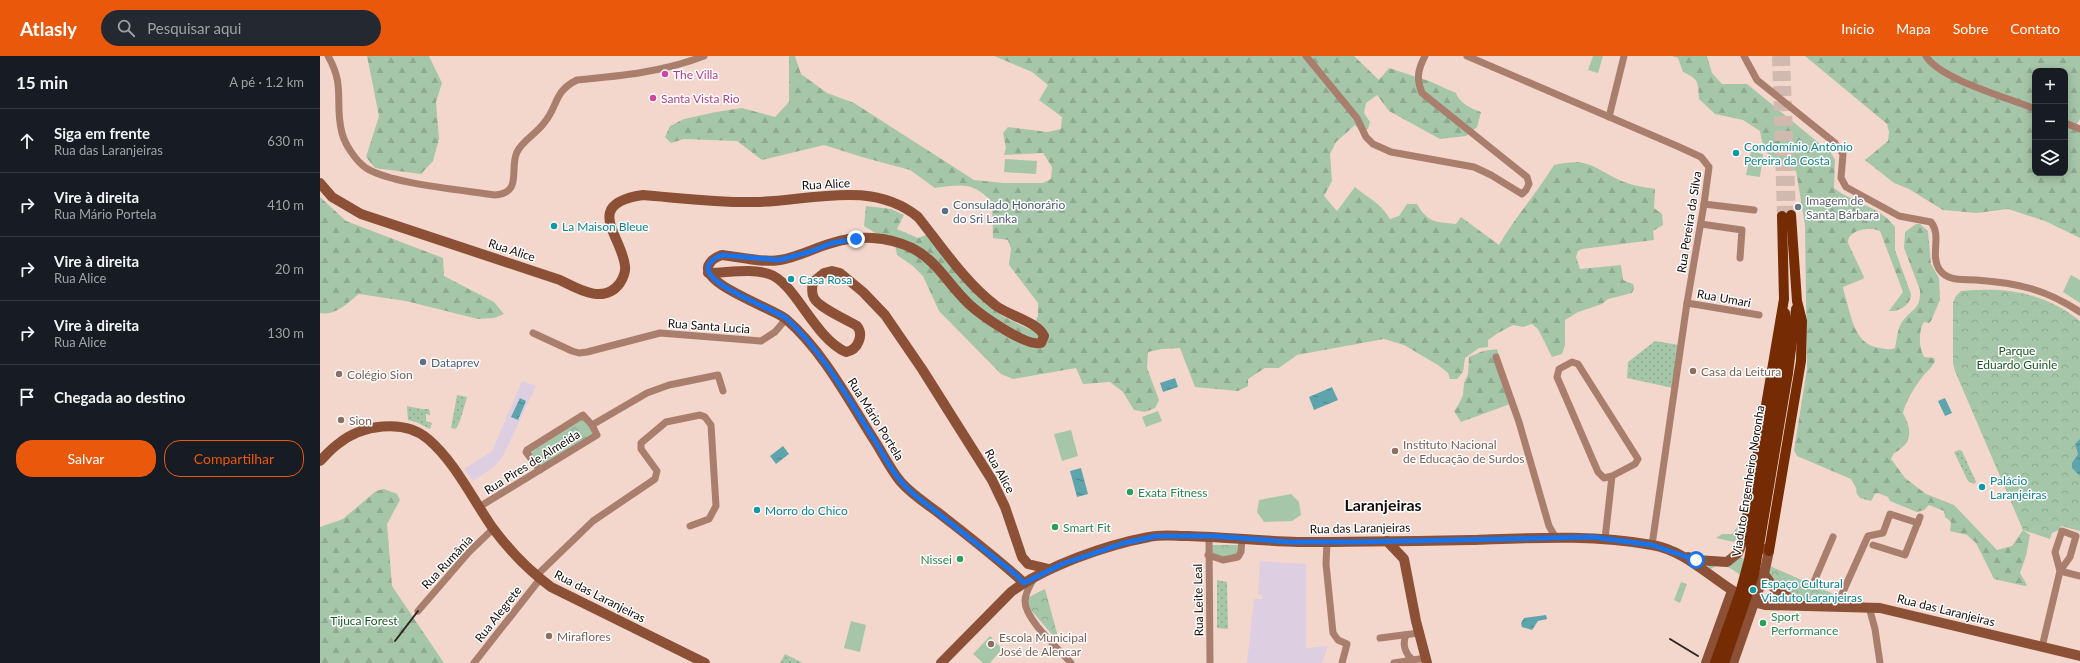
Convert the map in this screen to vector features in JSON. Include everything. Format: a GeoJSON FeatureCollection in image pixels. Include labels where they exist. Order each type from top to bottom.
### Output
{"type":"FeatureCollection","features":[{"type":"Feature","properties":{"kind":"main road"},"geometry":{"type":"LineString","coordinates":[[1743,541],[1784,299],[1787,216],[1797,301],[1802,321],[1801,361],[1769,551]]}},
{"type":"Feature","properties":{"kind":"main road","name":"Viaduto Engenheiro Noronha"},"geometry":{"type":"LineString","coordinates":[[1724,663],[1754,575],[1784,372],[1784,299]]}},
{"type":"Feature","properties":{"kind":"main road","name":"Viaduto Engenheiro Noronha"},"geometry":{"type":"LineString","coordinates":[[1715,663],[1740,593],[1749,560],[1797,301]]}},
{"type":"Feature","properties":{"kind":"street"},"geometry":{"type":"LineString","coordinates":[[328,56],[336,70],[340,88],[342,133],[347,144],[366,168],[389,178],[495,196],[503,195],[508,192],[513,183],[517,152],[544,123],[562,89],[568,84],[577,80],[639,73],[672,67],[704,56]]}},
{"type":"Feature","properties":{"kind":"street"},"geometry":{"type":"LineString","coordinates":[[1306,56],[1360,122],[1366,137],[1373,144],[1391,152],[1474,167],[1491,174],[1522,194],[1529,184],[1527,177],[1422,92],[1417,82],[1419,68],[1425,56]]}},
{"type":"Feature","properties":{"kind":"street","name":"Rua Pereira da Silva"},"geometry":{"type":"LineString","coordinates":[[1467,56],[1701,158],[1708,167],[1704,204],[1687,303],[1652,545]]}},
{"type":"Feature","properties":{"kind":"street"},"geometry":{"type":"LineString","coordinates":[[1609,117],[1624,56]]}},
{"type":"Feature","properties":{"kind":"street"},"geometry":{"type":"LineString","coordinates":[[1744,56],[1757,80],[1835,143],[1843,154],[1841,178],[1846,187],[1899,216],[1931,222],[1936,231],[1935,258],[1940,269],[1954,280],[1975,280],[2025,287],[2051,294],[2080,312]]}},
{"type":"Feature","properties":{"kind":"street"},"geometry":{"type":"LineString","coordinates":[[1926,56],[1935,67],[1965,82],[2032,108]]}},
{"type":"Feature","properties":{"kind":"street"},"geometry":{"type":"LineString","coordinates":[[2068,124],[2080,129]]}},
{"type":"Feature","properties":{"kind":"street","name":"Rua Alice"},"geometry":{"type":"LineString","coordinates":[[320,183],[332,198],[361,214],[560,280],[579,290],[592,294],[603,294],[616,288],[624,278],[625,266],[610,228],[609,220],[615,206],[633,197],[643,195],[756,202],[839,194],[865,196],[887,200],[908,210],[918,217],[986,298],[1004,311],[1038,329],[1042,333],[1043,339],[1038,343],[1027,341],[1003,328],[969,305],[943,272],[924,254],[900,242],[882,238],[856,239],[832,243],[809,252],[779,260],[722,255],[715,257],[710,261],[708,265],[708,273],[763,273],[775,277],[786,287],[827,339],[846,352],[851,351],[854,348],[861,335],[860,330],[857,326],[820,304],[814,298],[813,282],[818,276],[832,271],[846,277],[863,292],[885,315],[910,350],[992,480],[1004,507],[1022,557]]}},
{"type":"Feature","properties":{"kind":"street"},"geometry":{"type":"LineString","coordinates":[[1704,204],[1754,210]]}},
{"type":"Feature","properties":{"kind":"street"},"geometry":{"type":"LineString","coordinates":[[1701,224],[1742,230],[1740,258]]}},
{"type":"Feature","properties":{"kind":"street"},"geometry":{"type":"LineString","coordinates":[[733,292],[732,282],[742,272]]}},
{"type":"Feature","properties":{"kind":"street","name":"Rua Mário Portela"},"geometry":{"type":"LineString","coordinates":[[708,273],[716,282],[733,292],[771,309],[786,319],[819,355],[900,481],[1007,567],[1024,583]]}},
{"type":"Feature","properties":{"kind":"street","name":"Rua Umari"},"geometry":{"type":"LineString","coordinates":[[1687,303],[1759,315]]}},
{"type":"Feature","properties":{"kind":"street","name":"Rua Santa Lucia"},"geometry":{"type":"LineString","coordinates":[[533,333],[572,351],[587,352],[660,333],[761,341],[775,332],[786,319]]}},
{"type":"Feature","properties":{"kind":"street"},"geometry":{"type":"LineString","coordinates":[[1496,357],[1519,422],[1549,526],[1556,538]]}},
{"type":"Feature","properties":{"kind":"street"},"geometry":{"type":"LineString","coordinates":[[1572,362],[1578,364],[1638,459],[1635,464],[1612,476],[1604,478],[1598,472],[1557,377],[1560,369],[1572,362]]}},
{"type":"Feature","properties":{"kind":"street","name":"Rua Pires de Almeida"},"geometry":{"type":"LineString","coordinates":[[479,507],[597,435],[592,425],[647,393],[669,385],[719,375],[723,391]]}},
{"type":"Feature","properties":{"kind":"street"},"geometry":{"type":"LineString","coordinates":[[540,470],[526,452],[527,450],[583,415],[592,425]]}},
{"type":"Feature","properties":{"kind":"street","name":"Rua Alegrete"},"geometry":{"type":"LineString","coordinates":[[474,663],[538,578],[593,521],[655,479],[657,471],[641,449],[641,443],[666,422],[700,416],[705,417],[711,425],[716,506],[709,519],[690,526]]}},
{"type":"Feature","properties":{"kind":"street","name":"Rua das Laranjeiras"},"geometry":{"type":"LineString","coordinates":[[320,461],[338,444],[362,431],[385,426],[412,429],[428,438],[443,455],[493,529],[525,568],[551,587],[705,663]]}},
{"type":"Feature","properties":{"kind":"street"},"geometry":{"type":"LineString","coordinates":[[1605,539],[1608,529],[1612,476]]}},
{"type":"Feature","properties":{"kind":"street"},"geometry":{"type":"LineString","coordinates":[[1842,607],[1842,594],[1868,536],[1883,533],[1890,514],[1919,520],[1904,555],[1873,545]]}},
{"type":"Feature","properties":{"kind":"street"},"geometry":{"type":"LineString","coordinates":[[1543,538],[1549,526]]}},
{"type":"Feature","properties":{"kind":"street","name":"Rua Rumânia"},"geometry":{"type":"LineString","coordinates":[[418,611],[469,552],[493,529]]}},
{"type":"Feature","properties":{"kind":"street"},"geometry":{"type":"LineString","coordinates":[[2042,647],[2060,571],[2070,557],[2078,535],[2062,531],[2055,552],[2060,571]]}},
{"type":"Feature","properties":{"kind":"street","name":"Rua das Laranjeiras"},"geometry":{"type":"LineString","coordinates":[[940,663],[1011,592],[1024,583],[1049,569],[1124,543],[1150,536],[1209,536],[1290,542],[1556,538],[1605,539],[1652,545],[1680,555],[1732,591],[1754,603],[1765,606],[1869,607],[1886,609],[2080,656]]}},
{"type":"Feature","properties":{"kind":"street","name":"Rua Leite Leal"},"geometry":{"type":"LineString","coordinates":[[1209,536],[1210,663]]}},
{"type":"Feature","properties":{"kind":"street"},"geometry":{"type":"LineString","coordinates":[[1813,584],[1833,536]]}},
{"type":"Feature","properties":{"kind":"street"},"geometry":{"type":"LineString","coordinates":[[1208,555],[1223,560],[1238,557],[1241,552],[1242,538]]}},
{"type":"Feature","properties":{"kind":"street"},"geometry":{"type":"LineString","coordinates":[[1394,663],[1413,660],[1426,660],[1404,559],[1405,548],[1411,540]]}},
{"type":"Feature","properties":{"kind":"street"},"geometry":{"type":"LineString","coordinates":[[1387,541],[1404,559]]}},
{"type":"Feature","properties":{"kind":"street"},"geometry":{"type":"LineString","coordinates":[[1680,555],[1696,560],[1727,562],[1738,553],[1743,541],[1769,551],[1764,574],[1733,663]]}},
{"type":"Feature","properties":{"kind":"street"},"geometry":{"type":"LineString","coordinates":[[1327,542],[1326,564],[1333,633],[1338,640],[1347,644],[1342,663]]}},
{"type":"Feature","properties":{"kind":"street"},"geometry":{"type":"LineString","coordinates":[[1007,567],[1016,568],[1022,557],[1028,564],[1039,568],[1049,569]]}},
{"type":"Feature","properties":{"kind":"street"},"geometry":{"type":"LineString","coordinates":[[2060,571],[2080,576]]}},
{"type":"Feature","properties":{"kind":"street"},"geometry":{"type":"LineString","coordinates":[[1764,574],[1777,591],[1804,607]]}},
{"type":"Feature","properties":{"kind":"street"},"geometry":{"type":"LineString","coordinates":[[1034,577],[1025,600],[1029,613],[1036,625],[1071,663]]}},
{"type":"Feature","properties":{"kind":"street"},"geometry":{"type":"LineString","coordinates":[[1706,663],[1732,591]]}},
{"type":"Feature","properties":{"kind":"street"},"geometry":{"type":"LineString","coordinates":[[1869,607],[1875,629],[1880,663]]}},
{"type":"Feature","properties":{"kind":"street"},"geometry":{"type":"LineString","coordinates":[[1723,616],[1729,613],[1736,614],[1744,619],[1746,625]]}},
{"type":"Feature","properties":{"kind":"street"},"geometry":{"type":"LineString","coordinates":[[1380,638],[1419,633]]}},
{"type":"Feature","properties":{"kind":"street"},"geometry":{"type":"LineString","coordinates":[[1406,635],[1404,642],[1406,652],[1413,660]]}},
{"type":"Feature","properties":{"kind":"shaded area"},"geometry":{"type":"Polygon","coordinates":[[[522,381],[536,386],[504,454],[495,466],[473,481],[464,469],[492,451],[522,381]]]}},
{"type":"Feature","properties":{"kind":"shaded area"},"geometry":{"type":"Polygon","coordinates":[[[1260,561],[1306,564],[1306,648],[1328,646],[1322,663],[1247,663],[1254,599],[1262,599],[1262,595],[1258,594],[1260,561]]]}},
{"type":"Feature","properties":{"kind":"green space"},"geometry":{"type":"Polygon","coordinates":[[[367,56],[429,56],[442,83],[436,102],[439,139],[433,161],[421,174],[375,168],[366,157],[379,116],[367,56]]]}},
{"type":"Feature","properties":{"kind":"green space"},"geometry":{"type":"Polygon","coordinates":[[[789,56],[795,56],[801,74],[827,93],[854,103],[974,180],[1004,183],[1043,183],[1051,179],[1052,167],[1043,153],[1004,155],[1006,148],[1003,133],[1008,127],[1047,132],[1061,129],[1062,117],[1039,100],[1048,85],[1032,72],[994,56],[1354,56],[1379,80],[1389,68],[1429,81],[1456,93],[1463,103],[1481,112],[1477,127],[1466,136],[1440,139],[1389,111],[1377,95],[1366,103],[1364,113],[1370,122],[1368,129],[1360,131],[1355,125],[1336,142],[1330,154],[1332,181],[1324,196],[1337,211],[1355,187],[1378,205],[1390,219],[1399,216],[1407,204],[1417,204],[1425,215],[1438,222],[1456,224],[1461,217],[1499,245],[1554,165],[1576,162],[1585,163],[1628,183],[1655,189],[1654,208],[1662,214],[1663,225],[1653,231],[1654,240],[1582,249],[1578,251],[1576,257],[1580,269],[1621,265],[1623,280],[1633,284],[1634,288],[1632,293],[1608,299],[1602,304],[1578,312],[1565,320],[1565,345],[1562,354],[1552,357],[1538,329],[1532,324],[1523,327],[1513,325],[1488,340],[1488,347],[1479,348],[1465,358],[1463,372],[1457,379],[1450,379],[1448,373],[1438,365],[1404,345],[1384,339],[1297,355],[1279,368],[1265,368],[1248,379],[1248,386],[1238,391],[1195,387],[1180,348],[1162,349],[1148,352],[1147,368],[1159,400],[1155,408],[1145,412],[1134,410],[1123,392],[1110,382],[1083,384],[1076,368],[1013,379],[1001,374],[939,311],[923,276],[913,266],[897,255],[895,245],[864,226],[866,206],[891,209],[904,215],[897,229],[918,238],[926,235],[986,304],[1002,316],[1031,330],[1038,316],[1038,303],[1009,265],[1011,249],[1008,240],[993,238],[992,202],[985,195],[966,186],[935,188],[910,170],[824,145],[762,160],[737,141],[684,139],[671,143],[665,137],[670,126],[684,119],[716,112],[742,108],[775,117],[789,102],[789,56]]]}},
{"type":"Feature","properties":{"kind":"green space"},"geometry":{"type":"Polygon","coordinates":[[[1593,56],[1603,56],[1598,73],[1588,70],[1593,56]]]}},
{"type":"Feature","properties":{"kind":"green space"},"geometry":{"type":"Polygon","coordinates":[[[1672,56],[1707,56],[1712,73],[1722,84],[1747,84],[1831,153],[1835,160],[1834,188],[1850,198],[1875,210],[1889,220],[1895,227],[1895,250],[1911,294],[1907,304],[1900,309],[1889,311],[1903,292],[1880,231],[1871,229],[1860,230],[1851,235],[1848,243],[1864,277],[1863,279],[1843,287],[1844,292],[1854,327],[1864,341],[1871,346],[1886,349],[1895,348],[1900,325],[1915,309],[1919,302],[1920,290],[1904,248],[1905,232],[1916,224],[1920,224],[1928,231],[1931,264],[1939,278],[1940,300],[1931,321],[1929,323],[1924,322],[1922,326],[1920,340],[1924,357],[1934,358],[1935,361],[1923,376],[1906,403],[1903,413],[1909,430],[1908,440],[1905,445],[1894,453],[1891,459],[1905,478],[1926,494],[1954,505],[1997,550],[2012,546],[2023,530],[2030,535],[2026,556],[2020,573],[2027,585],[2025,586],[1994,579],[1976,543],[1967,535],[1950,531],[1951,522],[1945,517],[1944,511],[1929,505],[1924,510],[1917,512],[1890,501],[1888,497],[1878,493],[1875,494],[1871,501],[1860,498],[1851,479],[1797,456],[1794,450],[1807,369],[1805,225],[1796,171],[1776,161],[1767,153],[1760,131],[1743,120],[1715,114],[1699,99],[1698,85],[1695,79],[1683,72],[1678,58],[1672,56]]]}},
{"type":"Feature","properties":{"kind":"green space"},"geometry":{"type":"Polygon","coordinates":[[[1805,56],[2080,56],[2080,119],[2074,128],[2080,132],[2080,238],[2045,221],[2008,209],[1977,213],[1943,210],[1909,189],[1894,183],[1865,160],[1888,141],[1889,132],[1887,124],[1805,56]]]}},
{"type":"Feature","properties":{"kind":"green space"},"geometry":{"type":"Polygon","coordinates":[[[1751,151],[1763,154],[1760,177],[1746,175],[1751,151]]]}},
{"type":"Feature","properties":{"kind":"green space"},"geometry":{"type":"Polygon","coordinates":[[[1005,159],[1037,161],[1036,174],[1004,172],[1005,159]]]}},
{"type":"Feature","properties":{"kind":"green space"},"geometry":{"type":"Polygon","coordinates":[[[320,197],[346,221],[443,258],[444,276],[494,302],[504,314],[494,318],[478,319],[406,301],[359,294],[336,311],[331,313],[320,313],[320,197]]]}},
{"type":"Feature","properties":{"kind":"green space"},"geometry":{"type":"Polygon","coordinates":[[[2071,275],[2080,280],[2080,303],[2063,292],[2071,275]]]}},
{"type":"Feature","properties":{"kind":"green space","name":"Parque Eduardo Guinle"},"geometry":{"type":"Polygon","coordinates":[[[1994,290],[2024,294],[2053,304],[2080,321],[2080,531],[2061,526],[2059,530],[2052,533],[2050,539],[2023,530],[1955,371],[1953,363],[1953,302],[1961,291],[1994,290]]]}},
{"type":"Feature","properties":{"kind":"green space"},"geometry":{"type":"Polygon","coordinates":[[[1655,341],[1679,345],[1673,388],[1627,378],[1628,362],[1655,341]]]}},
{"type":"Feature","properties":{"kind":"green space"},"geometry":{"type":"Polygon","coordinates":[[[1497,349],[1499,355],[1494,357],[1510,404],[1461,422],[1454,411],[1463,395],[1464,383],[1468,374],[1469,357],[1483,351],[1497,349]]]}},
{"type":"Feature","properties":{"kind":"green space"},"geometry":{"type":"Polygon","coordinates":[[[457,395],[467,397],[456,429],[451,428],[457,395]]]}},
{"type":"Feature","properties":{"kind":"green space"},"geometry":{"type":"Polygon","coordinates":[[[407,406],[429,409],[430,415],[426,414],[426,421],[432,423],[430,429],[408,420],[407,406]]]}},
{"type":"Feature","properties":{"kind":"green space"},"geometry":{"type":"Polygon","coordinates":[[[1158,411],[1162,421],[1146,427],[1142,417],[1158,411]]]}},
{"type":"Feature","properties":{"kind":"green space"},"geometry":{"type":"Polygon","coordinates":[[[586,414],[598,432],[542,470],[528,450],[586,414]]]}},
{"type":"Feature","properties":{"kind":"green space"},"geometry":{"type":"Polygon","coordinates":[[[1071,430],[1078,456],[1062,461],[1054,434],[1071,430]]]}},
{"type":"Feature","properties":{"kind":"green space"},"geometry":{"type":"Polygon","coordinates":[[[1959,450],[1962,451],[1976,482],[1974,484],[1968,481],[1954,452],[1959,450]]]}},
{"type":"Feature","properties":{"kind":"green space","name":"Tijuca Forest"},"geometry":{"type":"Polygon","coordinates":[[[384,489],[397,494],[400,500],[387,524],[392,586],[444,663],[320,663],[320,527],[343,519],[376,491],[384,489]]]}},
{"type":"Feature","properties":{"kind":"green space"},"geometry":{"type":"Polygon","coordinates":[[[1291,494],[1299,502],[1301,515],[1292,521],[1264,522],[1257,512],[1259,500],[1291,494]]]}},
{"type":"Feature","properties":{"kind":"green space"},"geometry":{"type":"Polygon","coordinates":[[[1740,523],[1738,537],[1734,542],[1716,538],[1722,534],[1732,534],[1740,523]]]}},
{"type":"Feature","properties":{"kind":"green space"},"geometry":{"type":"Polygon","coordinates":[[[1210,545],[1238,545],[1238,553],[1228,558],[1211,553],[1210,545]]]}},
{"type":"Feature","properties":{"kind":"green space"},"geometry":{"type":"Polygon","coordinates":[[[1740,557],[1745,559],[1751,583],[1732,569],[1721,566],[1716,566],[1711,569],[1708,567],[1709,565],[1729,565],[1740,557]]]}},
{"type":"Feature","properties":{"kind":"green space"},"geometry":{"type":"Polygon","coordinates":[[[1770,566],[1838,596],[1833,602],[1805,600],[1790,595],[1769,575],[1770,566]]]}},
{"type":"Feature","properties":{"kind":"green space"},"geometry":{"type":"Polygon","coordinates":[[[1217,580],[1227,582],[1228,629],[1217,628],[1217,580]]]}},
{"type":"Feature","properties":{"kind":"green space"},"geometry":{"type":"Polygon","coordinates":[[[1681,582],[1687,584],[1680,603],[1674,600],[1681,582]]]}},
{"type":"Feature","properties":{"kind":"green space"},"geometry":{"type":"Polygon","coordinates":[[[1045,589],[1057,633],[1056,639],[1030,609],[1027,598],[1045,589]]]}},
{"type":"Feature","properties":{"kind":"green space"},"geometry":{"type":"Polygon","coordinates":[[[851,621],[866,625],[860,652],[844,648],[851,621]]]}},
{"type":"Feature","properties":{"kind":"green space","name":"Escola Municipal José de Alencar"},"geometry":{"type":"Polygon","coordinates":[[[990,636],[1002,649],[990,663],[983,663],[973,654],[990,636]]]}},
{"type":"Feature","properties":{"kind":"green space"},"geometry":{"type":"Polygon","coordinates":[[[785,654],[803,663],[780,663],[785,654]]]}},
{"type":"Feature","properties":{"kind":"water"},"geometry":{"type":"Polygon","coordinates":[[[1175,378],[1178,387],[1163,392],[1160,383],[1175,378]]]}},
{"type":"Feature","properties":{"kind":"water"},"geometry":{"type":"Polygon","coordinates":[[[1332,387],[1338,400],[1314,410],[1309,397],[1332,387]]]}},
{"type":"Feature","properties":{"kind":"water"},"geometry":{"type":"Polygon","coordinates":[[[520,398],[526,401],[518,420],[511,417],[520,398]]]}},
{"type":"Feature","properties":{"kind":"water"},"geometry":{"type":"Polygon","coordinates":[[[1945,398],[1952,413],[1945,416],[1938,401],[1945,398]]]}},
{"type":"Feature","properties":{"kind":"water"},"geometry":{"type":"Polygon","coordinates":[[[2080,439],[2079,475],[2072,468],[2072,463],[2078,454],[2075,444],[2080,439]]]}},
{"type":"Feature","properties":{"kind":"water"},"geometry":{"type":"Polygon","coordinates":[[[783,446],[789,454],[776,464],[770,456],[783,446]]]}},
{"type":"Feature","properties":{"kind":"water"},"geometry":{"type":"Polygon","coordinates":[[[1081,468],[1088,494],[1077,497],[1070,471],[1081,468]]]}},
{"type":"Feature","properties":{"kind":"water"},"geometry":{"type":"Polygon","coordinates":[[[1546,615],[1547,619],[1538,621],[1532,630],[1522,627],[1521,623],[1524,618],[1546,615]]]}},
{"type":"Feature","properties":{"kind":"tunnel"},"geometry":{"type":"LineString","coordinates":[[1777,56],[1782,216]]}},
{"type":"Feature","properties":{"kind":"tunnel"},"geometry":{"type":"LineString","coordinates":[[1785,56],[1791,215]]}},
{"type":"Feature","properties":{"kind":"railway"},"geometry":{"type":"LineString","coordinates":[[395,641],[418,611]]}},
{"type":"Feature","properties":{"kind":"railway"},"geometry":{"type":"LineString","coordinates":[[1670,639],[1698,656]]}},
{"type":"Feature","properties":{"kind":"place","name":"The Villa"},"geometry":{"type":"Point","coordinates":[665,74]}},
{"type":"Feature","properties":{"kind":"place","name":"Santa Vista Rio"},"geometry":{"type":"Point","coordinates":[653,98]}},
{"type":"Feature","properties":{"kind":"place","name":"Condomínio Antônio Pereira da Costa"},"geometry":{"type":"Point","coordinates":[1736,153]}},
{"type":"Feature","properties":{"kind":"place","name":"Imagem de Santa Bárbara"},"geometry":{"type":"Point","coordinates":[1798,207]}},
{"type":"Feature","properties":{"kind":"place","name":"Consulado Honorário do Sri Lanka"},"geometry":{"type":"Point","coordinates":[945,211]}},
{"type":"Feature","properties":{"kind":"place","name":"La Maison Bleue"},"geometry":{"type":"Point","coordinates":[554,226]}},
{"type":"Feature","properties":{"kind":"place","name":"Casa Rosa"},"geometry":{"type":"Point","coordinates":[791,279]}},
{"type":"Feature","properties":{"kind":"place","name":"Dataprev"},"geometry":{"type":"Point","coordinates":[423,362]}},
{"type":"Feature","properties":{"kind":"place","name":"Casa da Leitura"},"geometry":{"type":"Point","coordinates":[1693,371]}},
{"type":"Feature","properties":{"kind":"place","name":"Colégio Sion"},"geometry":{"type":"Point","coordinates":[339,374]}},
{"type":"Feature","properties":{"kind":"place","name":"Sion"},"geometry":{"type":"Point","coordinates":[341,420]}},
{"type":"Feature","properties":{"kind":"place","name":"Instituto Nacional de Educação de Surdos"},"geometry":{"type":"Point","coordinates":[1395,451]}},
{"type":"Feature","properties":{"kind":"place","name":"Palácio Laranjeiras"},"geometry":{"type":"Point","coordinates":[1982,487]}},
{"type":"Feature","properties":{"kind":"place","name":"Exata Fitness"},"geometry":{"type":"Point","coordinates":[1130,492]}},
{"type":"Feature","properties":{"kind":"place","name":"Morro do Chico"},"geometry":{"type":"Point","coordinates":[757,510]}},
{"type":"Feature","properties":{"kind":"place","name":"Smart Fit"},"geometry":{"type":"Point","coordinates":[1055,527]}},
{"type":"Feature","properties":{"kind":"place","name":"Nissei"},"geometry":{"type":"Point","coordinates":[960,559]}},
{"type":"Feature","properties":{"kind":"place","name":"Espaço Cultural Viaduto Laranjeiras"},"geometry":{"type":"Point","coordinates":[1753,590]}},
{"type":"Feature","properties":{"kind":"place","name":"Sport Performance"},"geometry":{"type":"Point","coordinates":[1763,623]}},
{"type":"Feature","properties":{"kind":"place","name":"Miraflores"},"geometry":{"type":"Point","coordinates":[549,636]}},
{"type":"Feature","properties":{"kind":"place","name":"Escola Municipal José de Alencar"},"geometry":{"type":"Point","coordinates":[991,644]}},
{"type":"Feature","properties":{"kind":"district","name":"Laranjeiras"},"geometry":{"type":"Point","coordinates":[1383,504]}},
{"type":"Feature","properties":{"kind":"route"},"geometry":{"type":"LineString","coordinates":[[856,239],[832,243],[809,252],[779,260],[722,255],[715,257],[710,261],[707,271],[711,278],[724,287],[771,309],[786,319],[819,355],[900,481],[1015,574],[1024,583],[1049,569],[1062,564],[1124,543],[1150,536],[1213,536],[1290,542],[1593,537],[1662,547],[1696,560]]}}]}
